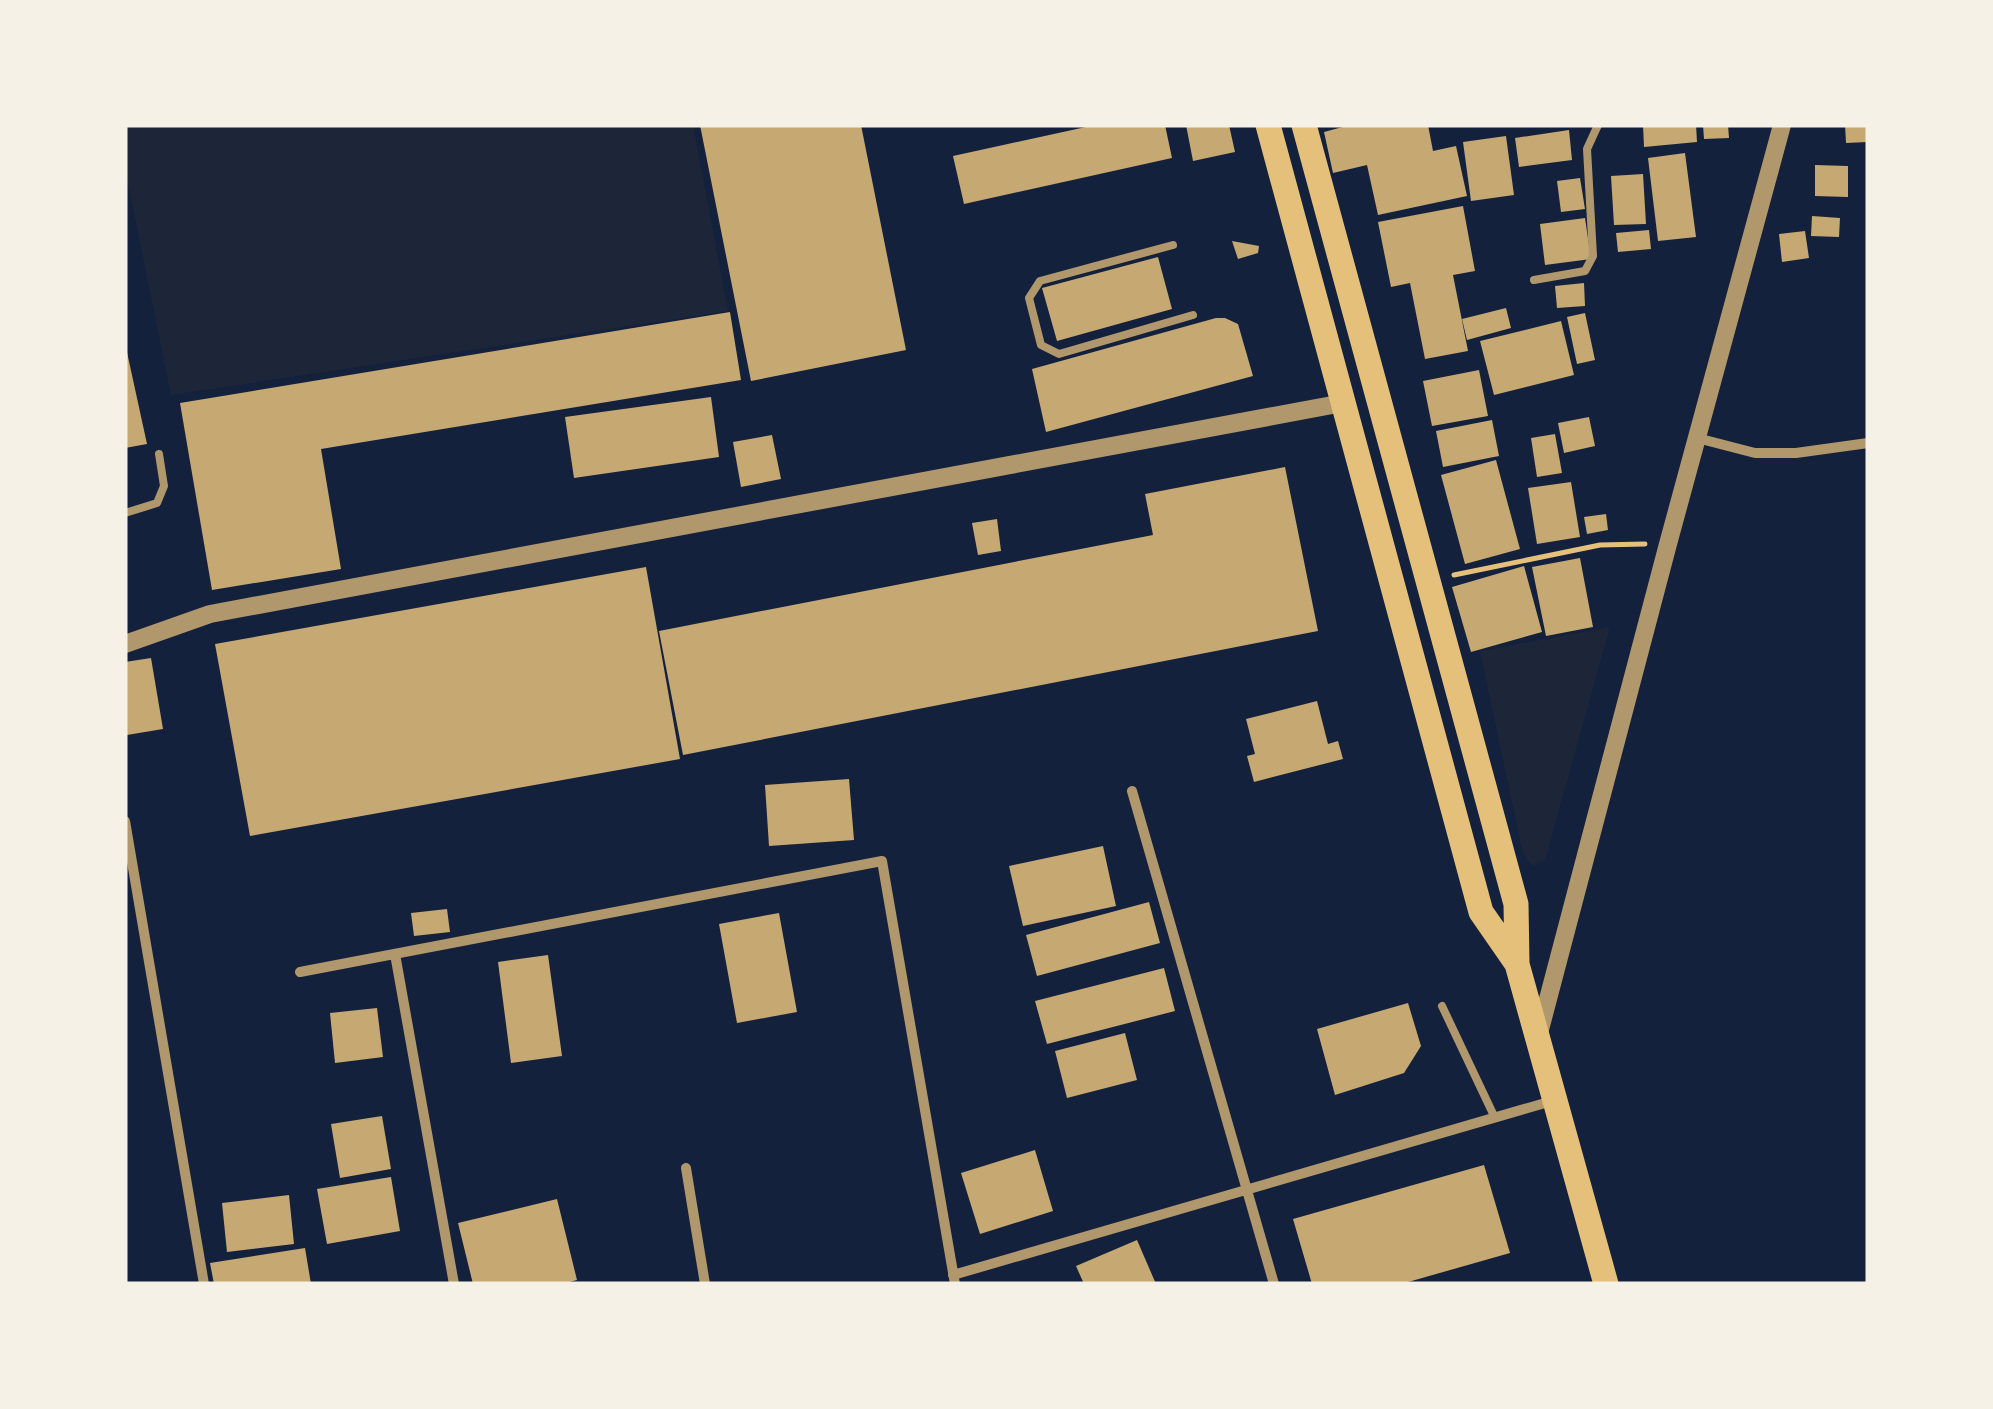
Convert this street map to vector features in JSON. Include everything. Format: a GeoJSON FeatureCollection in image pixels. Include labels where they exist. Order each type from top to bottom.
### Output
{"type":"FeatureCollection","features":[{"type":"Feature","properties":{"kind":"main road"},"geometry":{"type":"LineString","coordinates":[[1268,125],[1481,912],[1517,964]]}},
{"type":"Feature","properties":{"kind":"main road"},"geometry":{"type":"LineString","coordinates":[[1304,125],[1516,904],[1517,964],[1606,1284]]}},
{"type":"Feature","properties":{"kind":"street"},"geometry":{"type":"LineString","coordinates":[[1538,1039],[1782,125]]}},
{"type":"Feature","properties":{"kind":"street"},"geometry":{"type":"LineString","coordinates":[[125,644],[210,614],[1343,403]]}},
{"type":"Feature","properties":{"kind":"street"},"geometry":{"type":"LineString","coordinates":[[1697,438],[1755,453],[1796,453],[1868,444]]}},
{"type":"Feature","properties":{"kind":"street"},"geometry":{"type":"LineString","coordinates":[[1132,792],[1274,1284]]}},
{"type":"Feature","properties":{"kind":"street"},"geometry":{"type":"LineString","coordinates":[[125,821],[204,1284]]}},
{"type":"Feature","properties":{"kind":"street"},"geometry":{"type":"LineString","coordinates":[[300,972],[882,861],[954,1280],[1556,1100]]}},
{"type":"Feature","properties":{"kind":"street"},"geometry":{"type":"LineString","coordinates":[[395,954],[454,1284]]}},
{"type":"Feature","properties":{"kind":"street"},"geometry":{"type":"LineString","coordinates":[[686,1168],[705,1284]]}},
{"type":"Feature","properties":{"kind":"lane"},"geometry":{"type":"LineString","coordinates":[[1534,280],[1584,271],[1593,256],[1587,149],[1598,125]]}},
{"type":"Feature","properties":{"kind":"lane"},"geometry":{"type":"LineString","coordinates":[[1173,245],[1040,282],[1029,298],[1042,344],[1059,354],[1194,316]]}},
{"type":"Feature","properties":{"kind":"lane"},"geometry":{"type":"LineString","coordinates":[[125,513],[157,503],[164,486],[159,454]]}},
{"type":"Feature","properties":{"kind":"lane"},"geometry":{"type":"LineString","coordinates":[[1442,1006],[1494,1118]]}},
{"type":"Feature","properties":{"kind":"path"},"geometry":{"type":"LineString","coordinates":[[1429,580],[1600,545],[1668,544]]}},
{"type":"Feature","properties":{"kind":"shaded area"},"geometry":{"type":"Polygon","coordinates":[[[125,125],[693,125],[728,311],[171,395],[125,169],[125,125]]]}},
{"type":"Feature","properties":{"kind":"shaded area"},"geometry":{"type":"Polygon","coordinates":[[[1610,627],[1545,860],[1533,866],[1523,854],[1480,651],[1610,627]]]}},
{"type":"Feature","properties":{"kind":"building"},"geometry":{"type":"Polygon","coordinates":[[[700,125],[861,125],[906,350],[751,381],[700,125]]]}},
{"type":"Feature","properties":{"kind":"building"},"geometry":{"type":"Polygon","coordinates":[[[1095,125],[1165,125],[1172,158],[964,204],[953,156],[1095,125]]]}},
{"type":"Feature","properties":{"kind":"building"},"geometry":{"type":"Polygon","coordinates":[[[1186,125],[1229,125],[1235,152],[1193,161],[1186,125]]]}},
{"type":"Feature","properties":{"kind":"building"},"geometry":{"type":"Polygon","coordinates":[[[1350,125],[1428,125],[1433,151],[1456,146],[1467,196],[1378,215],[1367,165],[1333,173],[1324,132],[1350,125]]]}},
{"type":"Feature","properties":{"kind":"building"},"geometry":{"type":"Polygon","coordinates":[[[1643,125],[1696,125],[1697,142],[1644,147],[1643,125]]]}},
{"type":"Feature","properties":{"kind":"building"},"geometry":{"type":"Polygon","coordinates":[[[1703,125],[1728,125],[1729,138],[1704,139],[1703,125]]]}},
{"type":"Feature","properties":{"kind":"building"},"geometry":{"type":"Polygon","coordinates":[[[1845,125],[1868,125],[1868,142],[1846,143],[1845,125]]]}},
{"type":"Feature","properties":{"kind":"building"},"geometry":{"type":"Polygon","coordinates":[[[1569,130],[1572,160],[1519,167],[1515,138],[1569,130]]]}},
{"type":"Feature","properties":{"kind":"building"},"geometry":{"type":"Polygon","coordinates":[[[1506,136],[1514,195],[1471,201],[1463,142],[1506,136]]]}},
{"type":"Feature","properties":{"kind":"building"},"geometry":{"type":"Polygon","coordinates":[[[1685,153],[1696,237],[1658,241],[1648,158],[1685,153]]]}},
{"type":"Feature","properties":{"kind":"building"},"geometry":{"type":"Polygon","coordinates":[[[1815,165],[1848,166],[1848,197],[1815,196],[1815,165]]]}},
{"type":"Feature","properties":{"kind":"building"},"geometry":{"type":"Polygon","coordinates":[[[1643,174],[1646,224],[1614,225],[1611,176],[1643,174]]]}},
{"type":"Feature","properties":{"kind":"building"},"geometry":{"type":"Polygon","coordinates":[[[1580,178],[1585,209],[1561,212],[1557,181],[1580,178]]]}},
{"type":"Feature","properties":{"kind":"building"},"geometry":{"type":"Polygon","coordinates":[[[1463,206],[1475,271],[1453,275],[1468,351],[1425,359],[1410,283],[1391,287],[1378,222],[1463,206]]]}},
{"type":"Feature","properties":{"kind":"building"},"geometry":{"type":"Polygon","coordinates":[[[1812,216],[1840,218],[1839,237],[1811,236],[1812,216]]]}},
{"type":"Feature","properties":{"kind":"building"},"geometry":{"type":"Polygon","coordinates":[[[1585,218],[1591,259],[1545,265],[1540,224],[1585,218]]]}},
{"type":"Feature","properties":{"kind":"building"},"geometry":{"type":"Polygon","coordinates":[[[1649,230],[1651,249],[1618,252],[1616,233],[1649,230]]]}},
{"type":"Feature","properties":{"kind":"building"},"geometry":{"type":"Polygon","coordinates":[[[1805,231],[1809,258],[1782,262],[1779,234],[1805,231]]]}},
{"type":"Feature","properties":{"kind":"building"},"geometry":{"type":"Polygon","coordinates":[[[1232,241],[1259,246],[1258,253],[1238,259],[1232,241]]]}},
{"type":"Feature","properties":{"kind":"building"},"geometry":{"type":"Polygon","coordinates":[[[1158,257],[1172,309],[1057,341],[1042,288],[1158,257]]]}},
{"type":"Feature","properties":{"kind":"building"},"geometry":{"type":"Polygon","coordinates":[[[1584,283],[1585,306],[1557,308],[1555,286],[1584,283]]]}},
{"type":"Feature","properties":{"kind":"building"},"geometry":{"type":"Polygon","coordinates":[[[1506,308],[1511,328],[1467,340],[1462,319],[1506,308]]]}},
{"type":"Feature","properties":{"kind":"building"},"geometry":{"type":"Polygon","coordinates":[[[730,312],[741,380],[321,449],[341,569],[212,590],[180,403],[730,312]]]}},
{"type":"Feature","properties":{"kind":"building"},"geometry":{"type":"Polygon","coordinates":[[[1585,313],[1595,360],[1577,364],[1567,317],[1585,313]]]}},
{"type":"Feature","properties":{"kind":"building"},"geometry":{"type":"Polygon","coordinates":[[[1216,318],[1238,324],[1253,376],[1046,432],[1032,369],[1216,318]]]}},
{"type":"Feature","properties":{"kind":"building"},"geometry":{"type":"Polygon","coordinates":[[[1561,321],[1574,375],[1494,395],[1480,341],[1561,321]]]}},
{"type":"Feature","properties":{"kind":"building"},"geometry":{"type":"Polygon","coordinates":[[[125,343],[147,444],[125,448],[125,343]]]}},
{"type":"Feature","properties":{"kind":"building"},"geometry":{"type":"Polygon","coordinates":[[[1479,370],[1488,416],[1432,426],[1423,381],[1479,370]]]}},
{"type":"Feature","properties":{"kind":"building"},"geometry":{"type":"Polygon","coordinates":[[[711,397],[719,457],[574,478],[565,417],[711,397]]]}},
{"type":"Feature","properties":{"kind":"building"},"geometry":{"type":"Polygon","coordinates":[[[1589,417],[1595,446],[1564,453],[1558,423],[1589,417]]]}},
{"type":"Feature","properties":{"kind":"building"},"geometry":{"type":"Polygon","coordinates":[[[1492,420],[1499,456],[1443,467],[1436,431],[1492,420]]]}},
{"type":"Feature","properties":{"kind":"building"},"geometry":{"type":"Polygon","coordinates":[[[1555,434],[1562,473],[1537,477],[1531,438],[1555,434]]]}},
{"type":"Feature","properties":{"kind":"building"},"geometry":{"type":"Polygon","coordinates":[[[772,435],[781,479],[741,487],[733,442],[772,435]]]}},
{"type":"Feature","properties":{"kind":"building"},"geometry":{"type":"Polygon","coordinates":[[[1496,460],[1520,549],[1465,564],[1441,475],[1496,460]]]}},
{"type":"Feature","properties":{"kind":"building"},"geometry":{"type":"Polygon","coordinates":[[[1285,467],[1318,631],[683,755],[659,631],[1153,535],[1145,494],[1285,467]]]}},
{"type":"Feature","properties":{"kind":"building"},"geometry":{"type":"Polygon","coordinates":[[[1571,482],[1580,537],[1537,544],[1528,488],[1571,482]]]}},
{"type":"Feature","properties":{"kind":"building"},"geometry":{"type":"Polygon","coordinates":[[[1606,514],[1608,530],[1587,534],[1584,517],[1606,514]]]}},
{"type":"Feature","properties":{"kind":"building"},"geometry":{"type":"Polygon","coordinates":[[[997,519],[1001,551],[978,555],[972,523],[997,519]]]}},
{"type":"Feature","properties":{"kind":"building"},"geometry":{"type":"Polygon","coordinates":[[[1580,558],[1593,627],[1546,636],[1532,567],[1580,558]]]}},
{"type":"Feature","properties":{"kind":"building"},"geometry":{"type":"Polygon","coordinates":[[[1524,566],[1542,632],[1471,652],[1452,587],[1524,566]]]}},
{"type":"Feature","properties":{"kind":"building"},"geometry":{"type":"Polygon","coordinates":[[[646,567],[680,759],[250,836],[215,644],[646,567]]]}},
{"type":"Feature","properties":{"kind":"building"},"geometry":{"type":"Polygon","coordinates":[[[151,658],[163,729],[127,735],[125,662],[151,658]]]}},
{"type":"Feature","properties":{"kind":"building"},"geometry":{"type":"Polygon","coordinates":[[[1317,701],[1328,744],[1338,741],[1343,759],[1254,782],[1247,756],[1255,754],[1246,719],[1317,701]]]}},
{"type":"Feature","properties":{"kind":"building"},"geometry":{"type":"Polygon","coordinates":[[[849,779],[854,840],[769,846],[765,785],[849,779]]]}},
{"type":"Feature","properties":{"kind":"building"},"geometry":{"type":"Polygon","coordinates":[[[1103,846],[1116,906],[1023,926],[1009,866],[1103,846]]]}},
{"type":"Feature","properties":{"kind":"building"},"geometry":{"type":"Polygon","coordinates":[[[1149,902],[1160,943],[1037,976],[1026,935],[1149,902]]]}},
{"type":"Feature","properties":{"kind":"building"},"geometry":{"type":"Polygon","coordinates":[[[447,909],[450,932],[414,936],[411,913],[447,909]]]}},
{"type":"Feature","properties":{"kind":"building"},"geometry":{"type":"Polygon","coordinates":[[[779,913],[797,1012],[737,1023],[719,924],[779,913]]]}},
{"type":"Feature","properties":{"kind":"building"},"geometry":{"type":"Polygon","coordinates":[[[548,955],[562,1056],[511,1063],[498,962],[548,955]]]}},
{"type":"Feature","properties":{"kind":"building"},"geometry":{"type":"Polygon","coordinates":[[[1164,968],[1175,1011],[1047,1044],[1035,1001],[1164,968]]]}},
{"type":"Feature","properties":{"kind":"building"},"geometry":{"type":"Polygon","coordinates":[[[1408,1003],[1421,1046],[1404,1073],[1335,1095],[1317,1029],[1408,1003]]]}},
{"type":"Feature","properties":{"kind":"building"},"geometry":{"type":"Polygon","coordinates":[[[377,1008],[383,1057],[335,1063],[330,1013],[377,1008]]]}},
{"type":"Feature","properties":{"kind":"building"},"geometry":{"type":"Polygon","coordinates":[[[1125,1033],[1137,1080],[1067,1098],[1055,1051],[1125,1033]]]}},
{"type":"Feature","properties":{"kind":"building"},"geometry":{"type":"Polygon","coordinates":[[[382,1116],[391,1169],[340,1178],[331,1124],[382,1116]]]}},
{"type":"Feature","properties":{"kind":"building"},"geometry":{"type":"Polygon","coordinates":[[[1035,1150],[1053,1211],[980,1234],[961,1173],[1035,1150]]]}},
{"type":"Feature","properties":{"kind":"building"},"geometry":{"type":"Polygon","coordinates":[[[1484,1165],[1510,1253],[1401,1284],[1312,1284],[1293,1219],[1484,1165]]]}},
{"type":"Feature","properties":{"kind":"building"},"geometry":{"type":"Polygon","coordinates":[[[391,1177],[400,1231],[327,1244],[317,1189],[391,1177]]]}},
{"type":"Feature","properties":{"kind":"building"},"geometry":{"type":"Polygon","coordinates":[[[289,1195],[294,1244],[227,1252],[222,1203],[289,1195]]]}},
{"type":"Feature","properties":{"kind":"building"},"geometry":{"type":"Polygon","coordinates":[[[557,1199],[577,1280],[562,1284],[473,1284],[458,1223],[557,1199]]]}},
{"type":"Feature","properties":{"kind":"building"},"geometry":{"type":"Polygon","coordinates":[[[1137,1240],[1156,1284],[1084,1284],[1076,1266],[1137,1240]]]}},
{"type":"Feature","properties":{"kind":"building"},"geometry":{"type":"Polygon","coordinates":[[[305,1248],[311,1284],[214,1284],[210,1263],[305,1248]]]}}]}
